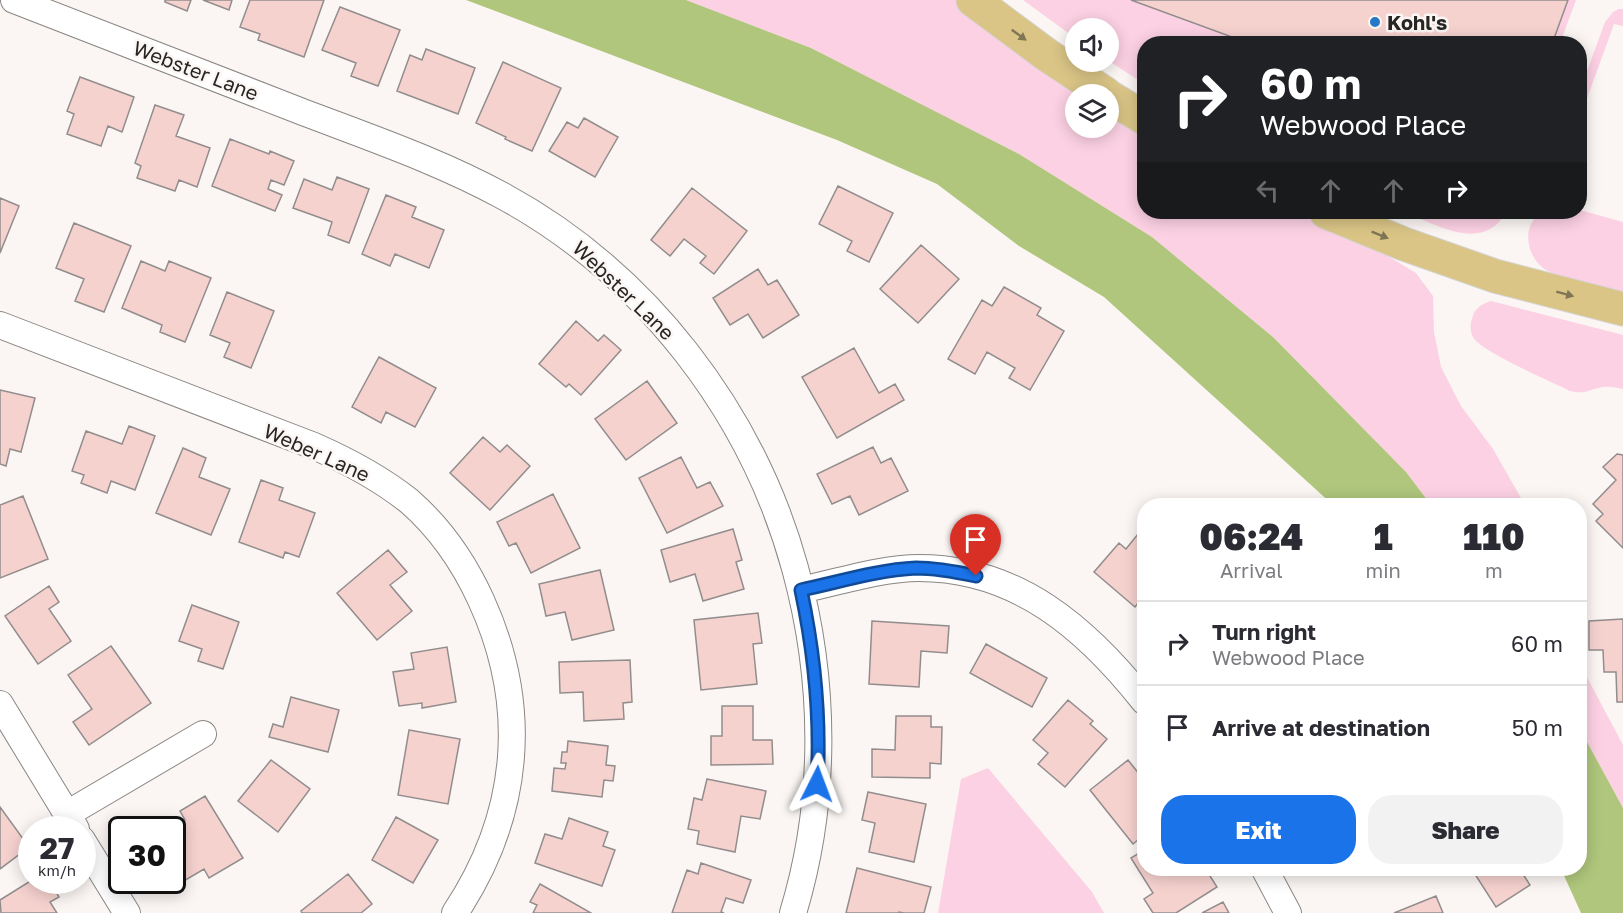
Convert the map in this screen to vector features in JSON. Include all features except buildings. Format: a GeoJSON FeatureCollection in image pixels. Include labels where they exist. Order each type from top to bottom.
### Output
{"type":"FeatureCollection","features":[{"type":"Feature","properties":{"kind":"main road"},"geometry":{"type":"LineString","coordinates":[[973,0],[1090,84]]}},
{"type":"Feature","properties":{"kind":"main road"},"geometry":{"type":"LineString","coordinates":[[1119,102],[1137,114]]}},
{"type":"Feature","properties":{"kind":"main road"},"geometry":{"type":"LineString","coordinates":[[1343,219],[1404,244],[1516,283],[1623,309]]}},
{"type":"Feature","properties":{"kind":"street","name":"Webster Lane"},"geometry":{"type":"LineString","coordinates":[[14,0],[472,180],[511,200],[572,240],[605,267],[672,335],[714,389],[742,435],[762,475],[783,528],[807,618],[816,678],[819,753],[814,818],[807,859],[793,913]]}},
{"type":"Feature","properties":{"kind":"street","name":"Weber Lane"},"geometry":{"type":"LineString","coordinates":[[0,325],[341,458],[367,472],[410,502],[446,541],[476,588],[495,633],[508,680],[512,729],[509,778],[497,827],[488,853],[455,913]]}},
{"type":"Feature","properties":{"kind":"street"},"geometry":{"type":"LineString","coordinates":[[801,590],[885,572],[919,568],[954,571],[996,581],[1033,598],[1066,620],[1114,666],[1137,693]]}},
{"type":"Feature","properties":{"kind":"street"},"geometry":{"type":"LineString","coordinates":[[0,704],[68,816]]}},
{"type":"Feature","properties":{"kind":"street"},"geometry":{"type":"LineString","coordinates":[[81,816],[203,734]]}},
{"type":"Feature","properties":{"kind":"street"},"geometry":{"type":"LineString","coordinates":[[96,863],[127,913]]}},
{"type":"Feature","properties":{"kind":"street"},"geometry":{"type":"LineString","coordinates":[[1268,876],[1288,913]]}},
{"type":"Feature","properties":{"kind":"shaded area"},"geometry":{"type":"Polygon","coordinates":[[[466,0],[686,0],[811,48],[1019,154],[1152,237],[1273,337],[1406,472],[1426,498],[1325,498],[1104,297],[1019,246],[937,184],[837,140],[466,0]]]}},
{"type":"Feature","properties":{"kind":"shaded area"},"geometry":{"type":"Polygon","coordinates":[[[686,0],[956,0],[1069,84],[1065,84],[1065,138],[1119,138],[1119,116],[1137,127],[1137,219],[1309,219],[1386,255],[1416,273],[1433,296],[1434,332],[1441,367],[1461,406],[1493,449],[1521,498],[1426,498],[1406,472],[1273,337],[1152,237],[1019,154],[811,48],[686,0]]]}},
{"type":"Feature","properties":{"kind":"shaded area"},"geometry":{"type":"Polygon","coordinates":[[[1023,0],[1131,0],[1231,36],[1137,36],[1137,79],[1119,68],[1119,18],[1065,18],[1065,31],[1023,0]]]}},
{"type":"Feature","properties":{"kind":"shaded area"},"geometry":{"type":"Polygon","coordinates":[[[1568,0],[1576,0],[1563,36],[1555,36],[1568,0]]]}},
{"type":"Feature","properties":{"kind":"shaded area"},"geometry":{"type":"Polygon","coordinates":[[[1623,9],[1623,26],[1614,24],[1587,99],[1587,71],[1605,22],[1613,12],[1623,9]]]}},
{"type":"Feature","properties":{"kind":"shaded area"},"geometry":{"type":"Polygon","coordinates":[[[1587,212],[1623,222],[1623,293],[1558,276],[1543,268],[1530,248],[1528,240],[1534,219],[1587,219],[1587,212]]]}},
{"type":"Feature","properties":{"kind":"shaded area"},"geometry":{"type":"Polygon","coordinates":[[[1421,219],[1501,219],[1496,225],[1485,231],[1472,234],[1444,228],[1421,219]]]}},
{"type":"Feature","properties":{"kind":"shaded area"},"geometry":{"type":"Polygon","coordinates":[[[1491,301],[1623,335],[1623,389],[1605,387],[1584,392],[1570,391],[1489,350],[1473,337],[1471,326],[1477,309],[1491,301]]]}},
{"type":"Feature","properties":{"kind":"shaded area"},"geometry":{"type":"Polygon","coordinates":[[[1587,677],[1623,745],[1623,808],[1587,742],[1587,677]]]}},
{"type":"Feature","properties":{"kind":"shaded area"},"geometry":{"type":"Polygon","coordinates":[[[1587,742],[1623,808],[1623,913],[1581,913],[1564,876],[1587,876],[1587,742]]]}},
{"type":"Feature","properties":{"kind":"shaded area"},"geometry":{"type":"Polygon","coordinates":[[[988,768],[1092,892],[1104,913],[938,913],[961,779],[988,768]]]}},
{"type":"Feature","properties":{"kind":"place","name":"Kohl's"},"geometry":{"type":"Point","coordinates":[1375,22]}},
{"type":"Feature","properties":{"kind":"route"},"geometry":{"type":"LineString","coordinates":[[817,784],[819,713],[816,678],[801,590],[902,569],[936,569],[976,576]]}}]}
